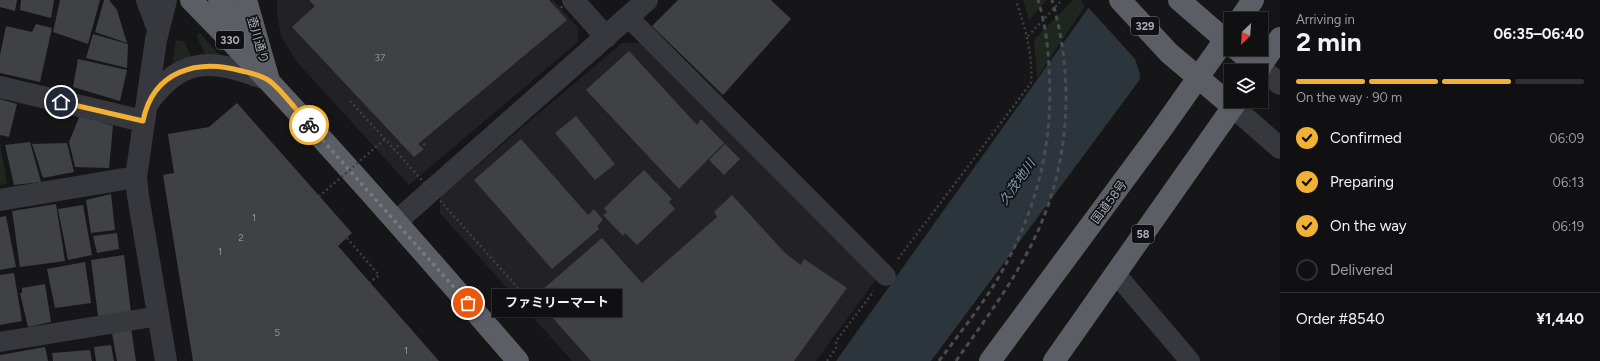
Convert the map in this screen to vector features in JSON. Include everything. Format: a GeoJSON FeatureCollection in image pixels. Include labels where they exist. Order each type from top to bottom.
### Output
{"type":"FeatureCollection","features":[{"type":"Feature","properties":{"kind":"highway","name":"壺川通り"},"geometry":{"type":"LineString","coordinates":[[191,0],[269,80],[397,221]]}},
{"type":"Feature","properties":{"kind":"highway"},"geometry":{"type":"LineString","coordinates":[[219,0],[256,40]]}},
{"type":"Feature","properties":{"kind":"highway","name":"壺川通り"},"geometry":{"type":"LineString","coordinates":[[246,0],[256,40],[269,80]]}},
{"type":"Feature","properties":{"kind":"highway","name":"329"},"geometry":{"type":"LineString","coordinates":[[1120,0],[1169,53],[1198,78],[1224,96]]}},
{"type":"Feature","properties":{"kind":"highway"},"geometry":{"type":"LineString","coordinates":[[1179,0],[1196,16],[1224,36]]}},
{"type":"Feature","properties":{"kind":"highway"},"geometry":{"type":"LineString","coordinates":[[1245,12],[1253,0]]}},
{"type":"Feature","properties":{"kind":"highway"},"geometry":{"type":"LineString","coordinates":[[1262,64],[1280,38]]}},
{"type":"Feature","properties":{"kind":"highway","name":"国道58号"},"geometry":{"type":"LineString","coordinates":[[990,361],[1198,78],[1224,49]]}},
{"type":"Feature","properties":{"kind":"highway"},"geometry":{"type":"LineString","coordinates":[[1245,56],[1253,64]]}},
{"type":"Feature","properties":{"kind":"highway","name":"58"},"geometry":{"type":"LineString","coordinates":[[1054,361],[1232,108]]}},
{"type":"Feature","properties":{"kind":"highway","name":"330"},"geometry":{"type":"LineString","coordinates":[[397,221],[518,361]]}},
{"type":"Feature","properties":{"kind":"street"},"geometry":{"type":"LineString","coordinates":[[147,0],[158,29]]}},
{"type":"Feature","properties":{"kind":"street"},"geometry":{"type":"LineString","coordinates":[[166,0],[158,29],[136,177],[166,361]]}},
{"type":"Feature","properties":{"kind":"street"},"geometry":{"type":"LineString","coordinates":[[572,0],[606,36]]}},
{"type":"Feature","properties":{"kind":"street"},"geometry":{"type":"LineString","coordinates":[[397,221],[648,0]]}},
{"type":"Feature","properties":{"kind":"street"},"geometry":{"type":"LineString","coordinates":[[628,17],[886,276]]}},
{"type":"Feature","properties":{"kind":"street"},"geometry":{"type":"LineString","coordinates":[[145,113],[160,86],[180,72],[193,67],[209,65],[227,67],[269,80]]}},
{"type":"Feature","properties":{"kind":"street"},"geometry":{"type":"LineString","coordinates":[[1268,76],[1280,84]]}},
{"type":"Feature","properties":{"kind":"street"},"geometry":{"type":"LineString","coordinates":[[0,87],[145,113]]}},
{"type":"Feature","properties":{"kind":"street"},"geometry":{"type":"LineString","coordinates":[[1239,108],[1280,148]]}},
{"type":"Feature","properties":{"kind":"street"},"geometry":{"type":"LineString","coordinates":[[0,200],[136,177]]}},
{"type":"Feature","properties":{"kind":"street"},"geometry":{"type":"LineString","coordinates":[[1115,273],[1190,361]]}},
{"type":"Feature","properties":{"kind":"street"},"geometry":{"type":"LineString","coordinates":[[0,342],[159,316]]}},
{"type":"Feature","properties":{"kind":"path"},"geometry":{"type":"LineString","coordinates":[[533,0],[550,18]]}},
{"type":"Feature","properties":{"kind":"path"},"geometry":{"type":"LineString","coordinates":[[394,149],[572,0]]}},
{"type":"Feature","properties":{"kind":"path"},"geometry":{"type":"LineString","coordinates":[[827,361],[836,348],[836,341],[1031,83],[1032,65],[1028,36],[1016,0]]}},
{"type":"Feature","properties":{"kind":"path"},"geometry":{"type":"LineString","coordinates":[[1028,36],[1062,0]]}},
{"type":"Feature","properties":{"kind":"path"},"geometry":{"type":"LineString","coordinates":[[350,101],[535,307],[547,297],[604,361]]}},
{"type":"Feature","properties":{"kind":"path"},"geometry":{"type":"LineString","coordinates":[[425,145],[417,137],[447,113],[442,109]]}},
{"type":"Feature","properties":{"kind":"path"},"geometry":{"type":"LineString","coordinates":[[239,115],[330,218],[326,246],[429,361]]}},
{"type":"Feature","properties":{"kind":"path"},"geometry":{"type":"LineString","coordinates":[[315,200],[385,139]]}},
{"type":"Feature","properties":{"kind":"path"},"geometry":{"type":"LineString","coordinates":[[347,238],[379,275],[363,288]]}},
{"type":"Feature","properties":{"kind":"path"},"geometry":{"type":"LineString","coordinates":[[181,252],[200,361]]}},
{"type":"Feature","properties":{"kind":"path"},"geometry":{"type":"LineString","coordinates":[[677,361],[699,341],[715,321]]}},
{"type":"Feature","properties":{"kind":"shaded area"},"geometry":{"type":"Polygon","coordinates":[[[277,0],[553,0],[578,28],[578,42],[409,185],[297,62],[281,36],[277,13],[277,0]]]}},
{"type":"Feature","properties":{"kind":"shaded area"},"geometry":{"type":"Polygon","coordinates":[[[1023,0],[1047,0],[1029,20],[1023,0]]]}},
{"type":"Feature","properties":{"kind":"shaded area"},"geometry":{"type":"Polygon","coordinates":[[[1073,0],[1081,0],[1085,6],[1037,78],[1034,40],[1073,0]]]}},
{"type":"Feature","properties":{"kind":"shaded area"},"geometry":{"type":"Polygon","coordinates":[[[200,33],[221,57],[206,56],[196,35],[200,33]]]}},
{"type":"Feature","properties":{"kind":"shaded area"},"geometry":{"type":"Polygon","coordinates":[[[176,40],[184,41],[192,58],[172,66],[176,40]]]}},
{"type":"Feature","properties":{"kind":"shaded area"},"geometry":{"type":"Polygon","coordinates":[[[622,43],[641,43],[880,274],[816,361],[572,361],[440,213],[440,197],[622,43]]]}},
{"type":"Feature","properties":{"kind":"shaded area"},"geometry":{"type":"Polygon","coordinates":[[[0,142],[7,184],[0,185],[0,142]]]}},
{"type":"Feature","properties":{"kind":"water","name":"久茂地川"},"geometry":{"type":"Polygon","coordinates":[[[1094,0],[1199,0],[931,361],[836,361],[1094,0]]]}},
{"type":"Feature","properties":{"kind":"pier"},"geometry":{"type":"Polygon","coordinates":[[[1092,0],[1201,0],[1139,84],[1140,74],[1135,59],[1087,6],[1092,0]]]}},
{"type":"Feature","properties":{"kind":"building"},"geometry":{"type":"Polygon","coordinates":[[[0,0],[17,0],[15,11],[0,7],[0,0]]]}},
{"type":"Feature","properties":{"kind":"building"},"geometry":{"type":"Polygon","coordinates":[[[21,0],[54,0],[51,18],[20,10],[21,0]]]}},
{"type":"Feature","properties":{"kind":"building"},"geometry":{"type":"Polygon","coordinates":[[[60,0],[100,0],[88,44],[53,32],[60,0]]]}},
{"type":"Feature","properties":{"kind":"building"},"geometry":{"type":"Polygon","coordinates":[[[104,0],[109,0],[117,10],[127,43],[95,32],[104,0]]]}},
{"type":"Feature","properties":{"kind":"building"},"geometry":{"type":"Polygon","coordinates":[[[309,0],[549,0],[567,20],[418,144],[424,149],[414,157],[292,27],[315,6],[309,0]]]}},
{"type":"Feature","properties":{"kind":"building"},"geometry":{"type":"Polygon","coordinates":[[[678,0],[771,0],[791,19],[723,95],[652,26],[678,0]]]}},
{"type":"Feature","properties":{"kind":"building"},"geometry":{"type":"Polygon","coordinates":[[[36,24],[52,28],[40,82],[0,73],[0,55],[6,26],[32,32],[36,24]]]}},
{"type":"Feature","properties":{"kind":"building"},"geometry":{"type":"Polygon","coordinates":[[[93,34],[128,44],[127,68],[86,58],[93,34]]]}},
{"type":"Feature","properties":{"kind":"building"},"geometry":{"type":"Polygon","coordinates":[[[629,51],[697,125],[701,119],[724,143],[679,189],[586,90],[629,51]]]}},
{"type":"Feature","properties":{"kind":"building"},"geometry":{"type":"Polygon","coordinates":[[[78,59],[127,70],[120,101],[73,87],[78,59]]]}},
{"type":"Feature","properties":{"kind":"building"},"geometry":{"type":"Polygon","coordinates":[[[0,99],[17,104],[9,137],[0,135],[0,99]]]}},
{"type":"Feature","properties":{"kind":"building"},"geometry":{"type":"Polygon","coordinates":[[[237,103],[352,233],[338,246],[439,361],[193,361],[163,175],[174,173],[168,134],[209,127],[237,103]]]}},
{"type":"Feature","properties":{"kind":"building"},"geometry":{"type":"Polygon","coordinates":[[[80,115],[113,126],[109,168],[75,167],[69,142],[80,115]]]}},
{"type":"Feature","properties":{"kind":"building"},"geometry":{"type":"Polygon","coordinates":[[[576,116],[615,164],[595,180],[555,133],[576,116]]]}},
{"type":"Feature","properties":{"kind":"building"},"geometry":{"type":"Polygon","coordinates":[[[521,139],[588,215],[594,209],[603,220],[597,226],[599,229],[552,269],[474,180],[521,139]]]}},
{"type":"Feature","properties":{"kind":"building"},"geometry":{"type":"Polygon","coordinates":[[[30,142],[41,182],[14,185],[5,145],[30,142]]]}},
{"type":"Feature","properties":{"kind":"building"},"geometry":{"type":"Polygon","coordinates":[[[67,143],[74,172],[43,178],[32,144],[67,143]]]}},
{"type":"Feature","properties":{"kind":"building"},"geometry":{"type":"Polygon","coordinates":[[[725,144],[740,159],[724,175],[709,160],[725,144]]]}},
{"type":"Feature","properties":{"kind":"building"},"geometry":{"type":"Polygon","coordinates":[[[644,170],[672,199],[669,202],[675,209],[637,245],[625,233],[623,236],[603,215],[607,212],[604,208],[644,170]]]}},
{"type":"Feature","properties":{"kind":"building"},"geometry":{"type":"Polygon","coordinates":[[[111,194],[115,230],[91,233],[86,200],[111,194]]]}},
{"type":"Feature","properties":{"kind":"building"},"geometry":{"type":"Polygon","coordinates":[[[732,195],[785,253],[801,265],[804,259],[847,288],[794,361],[591,361],[534,297],[602,238],[642,283],[717,217],[714,212],[732,195]]]}},
{"type":"Feature","properties":{"kind":"building"},"geometry":{"type":"Polygon","coordinates":[[[56,204],[65,261],[20,267],[12,211],[56,204]]]}},
{"type":"Feature","properties":{"kind":"building"},"geometry":{"type":"Polygon","coordinates":[[[83,205],[92,255],[68,260],[58,209],[83,205]]]}},
{"type":"Feature","properties":{"kind":"building"},"geometry":{"type":"Polygon","coordinates":[[[6,216],[16,267],[0,270],[0,217],[6,216]]]}},
{"type":"Feature","properties":{"kind":"building"},"geometry":{"type":"Polygon","coordinates":[[[117,233],[119,249],[97,253],[93,236],[117,233]]]}},
{"type":"Feature","properties":{"kind":"building"},"geometry":{"type":"Polygon","coordinates":[[[124,255],[131,312],[98,316],[91,260],[124,255]]]}},
{"type":"Feature","properties":{"kind":"building"},"geometry":{"type":"Polygon","coordinates":[[[85,262],[91,303],[55,308],[47,269],[85,262]]]}},
{"type":"Feature","properties":{"kind":"building"},"geometry":{"type":"Polygon","coordinates":[[[14,273],[22,321],[0,325],[0,275],[14,273]]]}},
{"type":"Feature","properties":{"kind":"building"},"geometry":{"type":"Polygon","coordinates":[[[45,284],[51,322],[28,327],[20,293],[22,293],[22,288],[45,284]]]}},
{"type":"Feature","properties":{"kind":"building"},"geometry":{"type":"Polygon","coordinates":[[[131,328],[136,361],[117,361],[112,333],[131,328]]]}},
{"type":"Feature","properties":{"kind":"building"},"geometry":{"type":"Polygon","coordinates":[[[111,345],[114,361],[96,361],[94,347],[111,345]]]}},
{"type":"Feature","properties":{"kind":"building"},"geometry":{"type":"Polygon","coordinates":[[[45,347],[48,361],[0,361],[0,355],[45,347]]]}},
{"type":"Feature","properties":{"kind":"building"},"geometry":{"type":"Polygon","coordinates":[[[90,350],[92,361],[53,361],[52,353],[90,350]]]}},
{"type":"Feature","properties":{"kind":"railway"},"geometry":{"type":"LineString","coordinates":[[939,361],[976,311],[997,280],[1011,255],[1032,204],[1040,178],[1045,151],[1050,96],[1047,43],[1043,17],[1038,0]]}},
{"type":"Feature","properties":{"kind":"railway"},"geometry":{"type":"LineString","coordinates":[[956,361],[1006,289],[1028,251],[1046,211],[1054,185],[1064,133],[1066,106],[1063,52],[1059,26],[1052,0]]}},
{"type":"Feature","properties":{"kind":"way so far"},"geometry":{"type":"LineString","coordinates":[[309,125],[397,221],[468,303]]}},
{"type":"Feature","properties":{"kind":"place","name":"ファミリーマート"},"geometry":{"type":"Point","coordinates":[468,303]}},
{"type":"Feature","properties":{"kind":"route"},"geometry":{"type":"LineString","coordinates":[[61,102],[143,121],[146,105],[160,86],[173,75],[193,67],[218,65],[237,69],[269,80],[309,125]]}}]}
